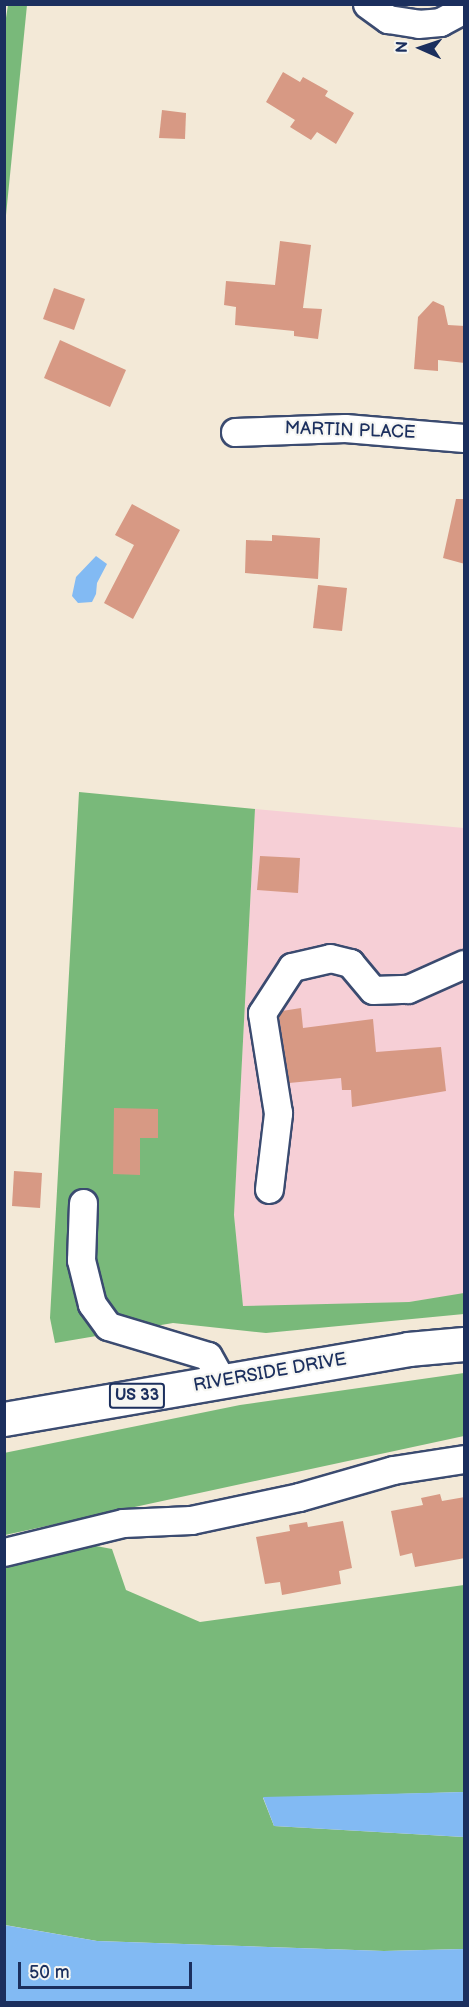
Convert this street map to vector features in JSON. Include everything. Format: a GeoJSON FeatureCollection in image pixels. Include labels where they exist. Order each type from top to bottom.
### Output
{"type":"FeatureCollection","features":[{"type":"Feature","properties":{"kind":"main road","name":"RIVERSIDE DRIVE"},"geometry":{"type":"LineString","coordinates":[[4,1419],[408,1349],[465,1344]]}},
{"type":"Feature","properties":{"kind":"street"},"geometry":{"type":"LineString","coordinates":[[367,4],[388,19],[418,24],[450,18],[465,9]]}},
{"type":"Feature","properties":{"kind":"street","name":"MARTIN PLACE"},"geometry":{"type":"LineString","coordinates":[[235,432],[345,428],[465,438]]}},
{"type":"Feature","properties":{"kind":"street"},"geometry":{"type":"LineString","coordinates":[[269,1189],[278,1113],[262,1013],[292,967],[330,958],[350,963],[373,990],[408,989],[465,964]]}},
{"type":"Feature","properties":{"kind":"street"},"geometry":{"type":"LineString","coordinates":[[83,1203],[81,1260],[92,1304],[108,1326],[208,1356],[222,1381]]}},
{"type":"Feature","properties":{"kind":"street"},"geometry":{"type":"LineString","coordinates":[[4,1552],[123,1523],[191,1520],[299,1497],[393,1470],[465,1459]]}},
{"type":"Feature","properties":{"kind":"shaded area"},"geometry":{"type":"Polygon","coordinates":[[[255,809],[464,828],[463,1294],[409,1302],[243,1307],[234,1215],[255,809]]]}},
{"type":"Feature","properties":{"kind":"green space"},"geometry":{"type":"Polygon","coordinates":[[[8,5],[27,5],[5,225],[4,31],[8,5]]]}},
{"type":"Feature","properties":{"kind":"green space"},"geometry":{"type":"Polygon","coordinates":[[[79,792],[255,809],[234,1215],[243,1306],[409,1302],[464,1293],[464,1314],[266,1333],[173,1323],[55,1343],[50,1318],[79,792]]]}},
{"type":"Feature","properties":{"kind":"green space"},"geometry":{"type":"Polygon","coordinates":[[[464,1373],[464,1436],[5,1535],[4,1453],[240,1405],[464,1373]]]}},
{"type":"Feature","properties":{"kind":"green space"},"geometry":{"type":"Polygon","coordinates":[[[96,1546],[112,1549],[126,1590],[200,1622],[464,1585],[464,1792],[263,1798],[274,1826],[464,1837],[464,1949],[384,1951],[97,1941],[5,1925],[4,1563],[96,1546]]]}},
{"type":"Feature","properties":{"kind":"water"},"geometry":{"type":"Polygon","coordinates":[[[96,556],[107,564],[97,583],[96,594],[92,602],[78,603],[72,596],[76,577],[96,556]]]}},
{"type":"Feature","properties":{"kind":"water"},"geometry":{"type":"Polygon","coordinates":[[[464,1792],[464,1837],[274,1826],[263,1797],[464,1792]]]}},
{"type":"Feature","properties":{"kind":"water"},"geometry":{"type":"Polygon","coordinates":[[[4,1925],[97,1941],[384,1951],[464,1949],[464,2002],[5,2002],[4,1925]]]}},
{"type":"Feature","properties":{"kind":"building"},"geometry":{"type":"Polygon","coordinates":[[[283,72],[300,82],[303,77],[328,91],[325,96],[354,113],[336,144],[317,132],[311,140],[290,127],[295,120],[266,102],[283,72]]]}},
{"type":"Feature","properties":{"kind":"building"},"geometry":{"type":"Polygon","coordinates":[[[162,110],[186,113],[185,139],[159,138],[162,110]]]}},
{"type":"Feature","properties":{"kind":"building"},"geometry":{"type":"Polygon","coordinates":[[[280,241],[311,245],[303,308],[322,309],[318,339],[294,336],[294,331],[235,325],[236,307],[224,305],[226,281],[275,285],[280,241]]]}},
{"type":"Feature","properties":{"kind":"building"},"geometry":{"type":"Polygon","coordinates":[[[54,288],[85,299],[74,330],[43,319],[54,288]]]}},
{"type":"Feature","properties":{"kind":"building"},"geometry":{"type":"Polygon","coordinates":[[[433,301],[444,306],[448,325],[465,326],[465,363],[438,360],[438,371],[414,369],[418,317],[433,301]]]}},
{"type":"Feature","properties":{"kind":"building"},"geometry":{"type":"Polygon","coordinates":[[[60,340],[126,370],[110,407],[44,378],[60,340]]]}},
{"type":"Feature","properties":{"kind":"building"},"geometry":{"type":"Polygon","coordinates":[[[456,499],[465,499],[465,564],[443,558],[456,499]]]}},
{"type":"Feature","properties":{"kind":"building"},"geometry":{"type":"Polygon","coordinates":[[[132,504],[180,530],[133,619],[104,603],[134,545],[115,535],[132,504]]]}},
{"type":"Feature","properties":{"kind":"building"},"geometry":{"type":"Polygon","coordinates":[[[272,535],[320,538],[318,579],[245,573],[246,540],[272,541],[272,535]]]}},
{"type":"Feature","properties":{"kind":"building"},"geometry":{"type":"Polygon","coordinates":[[[318,585],[347,588],[342,631],[313,628],[318,585]]]}},
{"type":"Feature","properties":{"kind":"building"},"geometry":{"type":"Polygon","coordinates":[[[260,856],[300,858],[298,893],[257,890],[260,856]]]}},
{"type":"Feature","properties":{"kind":"building"},"geometry":{"type":"Polygon","coordinates":[[[301,1008],[303,1028],[373,1019],[376,1052],[441,1047],[446,1091],[352,1107],[351,1090],[342,1090],[341,1078],[289,1083],[279,1017],[282,1011],[301,1008]]]}},
{"type":"Feature","properties":{"kind":"building"},"geometry":{"type":"Polygon","coordinates":[[[114,1108],[158,1109],[158,1138],[140,1138],[140,1175],[113,1174],[114,1108]]]}},
{"type":"Feature","properties":{"kind":"building"},"geometry":{"type":"Polygon","coordinates":[[[14,1171],[42,1173],[40,1208],[12,1206],[14,1171]]]}},
{"type":"Feature","properties":{"kind":"building"},"geometry":{"type":"Polygon","coordinates":[[[440,1494],[442,1501],[465,1497],[465,1558],[415,1567],[412,1553],[400,1556],[391,1511],[423,1505],[421,1498],[440,1494]]]}},
{"type":"Feature","properties":{"kind":"building"},"geometry":{"type":"Polygon","coordinates":[[[343,1521],[352,1568],[339,1571],[341,1584],[282,1595],[280,1582],[265,1584],[256,1537],[290,1531],[289,1525],[307,1522],[308,1527],[343,1521]]]}}]}
